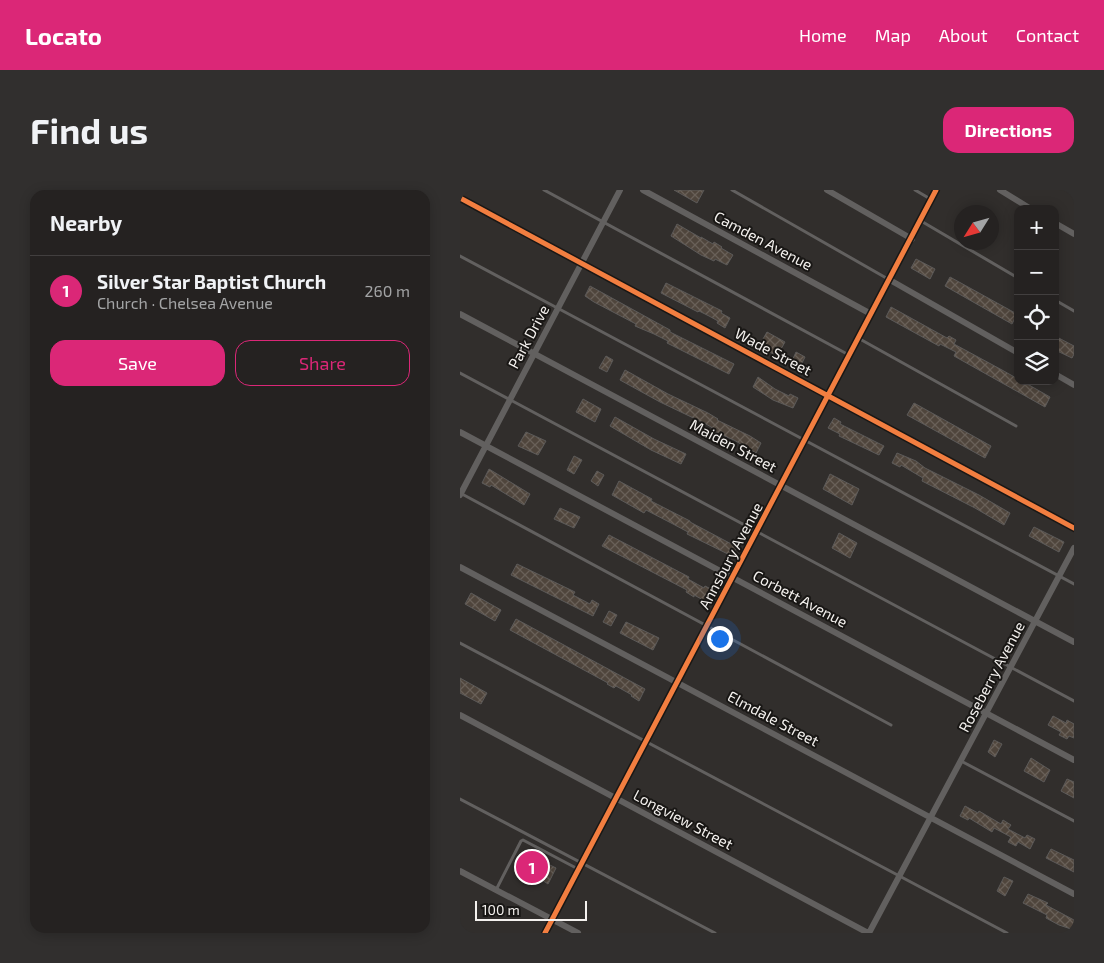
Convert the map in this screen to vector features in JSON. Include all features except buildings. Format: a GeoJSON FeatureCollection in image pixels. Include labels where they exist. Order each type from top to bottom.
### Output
{"type":"FeatureCollection","features":[{"type":"Feature","properties":{"kind":"street","name":"Park Drive"},"geometry":{"type":"LineString","coordinates":[[460,494],[620,190]]}},
{"type":"Feature","properties":{"kind":"street","name":"Camden Avenue"},"geometry":{"type":"LineString","coordinates":[[643,190],[871,314]]}},
{"type":"Feature","properties":{"kind":"street"},"geometry":{"type":"LineString","coordinates":[[827,190],[912,239]]}},
{"type":"Feature","properties":{"kind":"street","name":"Annsbury Avenue"},"geometry":{"type":"LineString","coordinates":[[545,933],[912,239],[936,190]]}},
{"type":"Feature","properties":{"kind":"street"},"geometry":{"type":"LineString","coordinates":[[1000,190],[1024,205]]}},
{"type":"Feature","properties":{"kind":"street","name":"Wade Street"},"geometry":{"type":"LineString","coordinates":[[460,198],[1074,528]]}},
{"type":"Feature","properties":{"kind":"street"},"geometry":{"type":"LineString","coordinates":[[1059,225],[1074,234]]}},
{"type":"Feature","properties":{"kind":"street"},"geometry":{"type":"LineString","coordinates":[[890,280],[1014,351]]}},
{"type":"Feature","properties":{"kind":"street","name":"Maiden Street"},"geometry":{"type":"LineString","coordinates":[[460,314],[1074,642]]}},
{"type":"Feature","properties":{"kind":"street"},"geometry":{"type":"LineString","coordinates":[[1059,376],[1074,385]]}},
{"type":"Feature","properties":{"kind":"street","name":"Corbett Avenue"},"geometry":{"type":"LineString","coordinates":[[460,432],[1074,760]]}},
{"type":"Feature","properties":{"kind":"street","name":"Roseberry Avenue"},"geometry":{"type":"LineString","coordinates":[[869,933],[1074,548]]}},
{"type":"Feature","properties":{"kind":"street","name":"Elmdale Street"},"geometry":{"type":"LineString","coordinates":[[460,567],[1074,894]]}},
{"type":"Feature","properties":{"kind":"street","name":"Longview Street"},"geometry":{"type":"LineString","coordinates":[[460,715],[869,933]]}},
{"type":"Feature","properties":{"kind":"street"},"geometry":{"type":"LineString","coordinates":[[460,871],[578,933]]}},
{"type":"Feature","properties":{"kind":"lane"},"geometry":{"type":"LineString","coordinates":[[544,190],[850,355]]}},
{"type":"Feature","properties":{"kind":"lane"},"geometry":{"type":"LineString","coordinates":[[732,190],[890,280]]}},
{"type":"Feature","properties":{"kind":"lane"},"geometry":{"type":"LineString","coordinates":[[915,190],[932,200]]}},
{"type":"Feature","properties":{"kind":"lane"},"geometry":{"type":"LineString","coordinates":[[921,220],[1014,276]]}},
{"type":"Feature","properties":{"kind":"lane"},"geometry":{"type":"LineString","coordinates":[[460,256],[1074,584]]}},
{"type":"Feature","properties":{"kind":"lane"},"geometry":{"type":"LineString","coordinates":[[1059,302],[1074,311]]}},
{"type":"Feature","properties":{"kind":"lane"},"geometry":{"type":"LineString","coordinates":[[858,338],[1016,426]]}},
{"type":"Feature","properties":{"kind":"lane"},"geometry":{"type":"LineString","coordinates":[[460,374],[758,531],[1074,701]]}},
{"type":"Feature","properties":{"kind":"lane"},"geometry":{"type":"LineString","coordinates":[[460,494],[891,725]]}},
{"type":"Feature","properties":{"kind":"lane"},"geometry":{"type":"LineString","coordinates":[[460,643],[1007,933]]}},
{"type":"Feature","properties":{"kind":"lane"},"geometry":{"type":"LineString","coordinates":[[961,761],[1074,822]]}},
{"type":"Feature","properties":{"kind":"lane"},"geometry":{"type":"LineString","coordinates":[[460,799],[715,933]]}},
{"type":"Feature","properties":{"kind":"lane"},"geometry":{"type":"LineString","coordinates":[[496,890],[523,840],[578,869]]}},
{"type":"Feature","properties":{"kind":"cycle path"},"geometry":{"type":"LineString","coordinates":[[545,933],[936,190]]}},
{"type":"Feature","properties":{"kind":"cycle path"},"geometry":{"type":"LineString","coordinates":[[460,198],[1074,528]]}},
{"type":"Feature","properties":{"kind":"place","name":"Silver Star Baptist Church"},"geometry":{"type":"Point","coordinates":[532,867]}}]}
